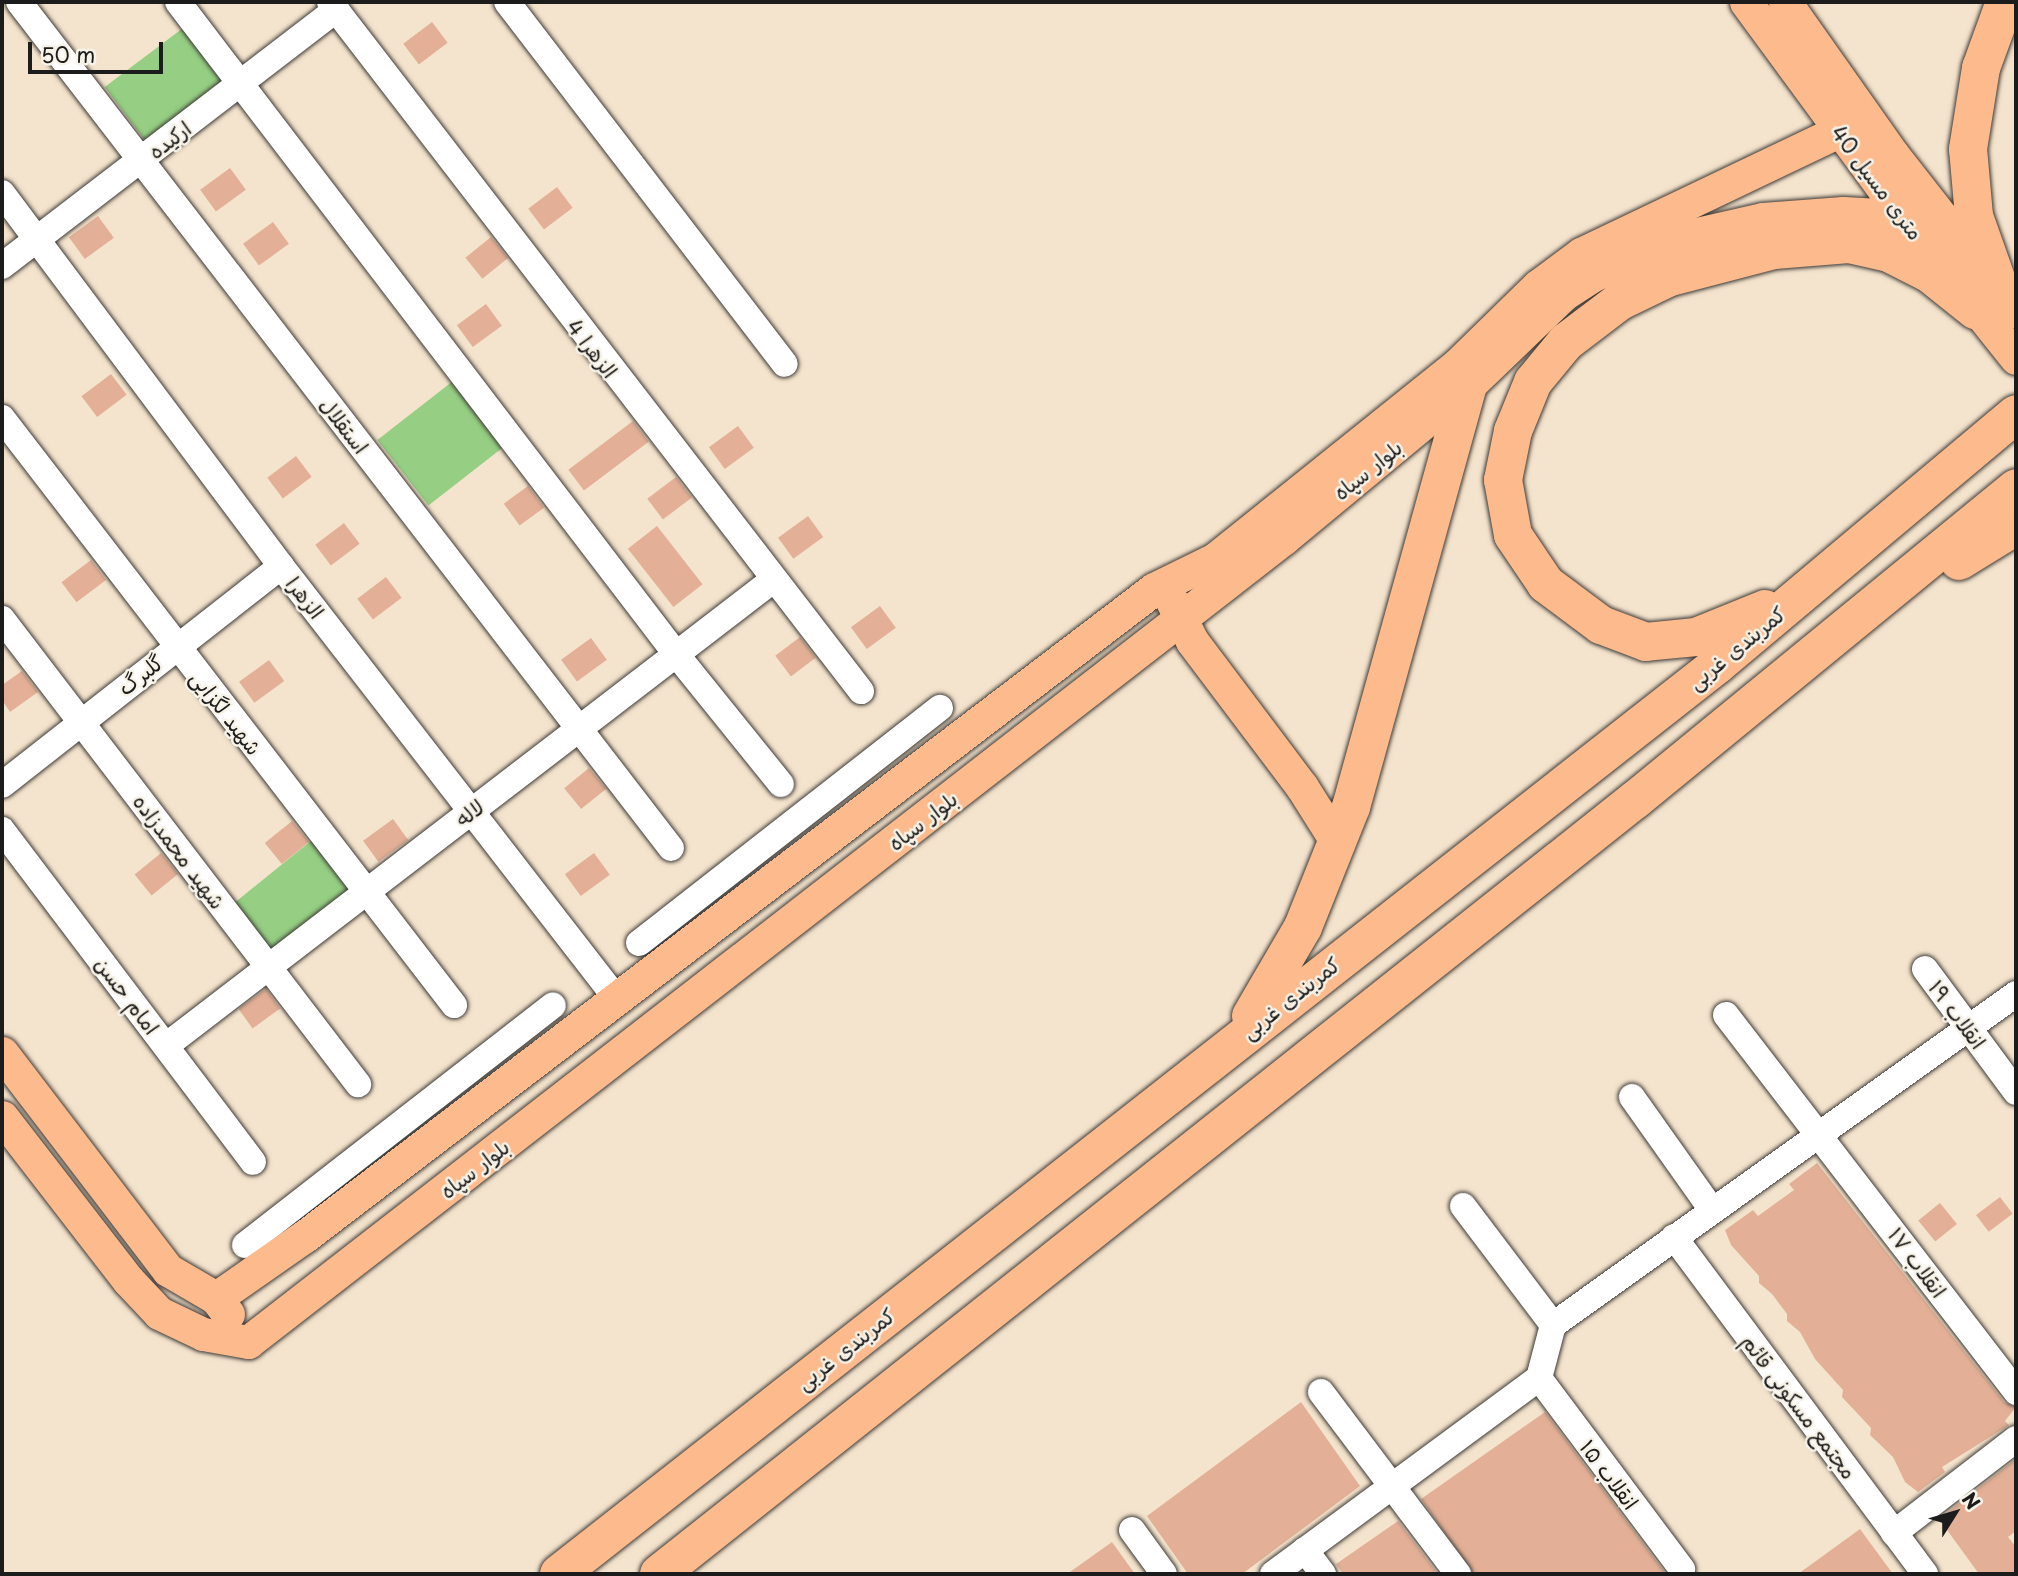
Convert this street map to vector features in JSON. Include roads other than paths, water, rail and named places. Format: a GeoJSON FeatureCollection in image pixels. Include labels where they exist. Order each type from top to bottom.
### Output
{"type":"FeatureCollection","features":[{"type":"Feature","properties":{"kind":"highway"},"geometry":{"type":"LineString","coordinates":[[1998,307],[1975,216],[1968,149],[1981,68],[2005,2]]}},
{"type":"Feature","properties":{"kind":"highway"},"geometry":{"type":"LineString","coordinates":[[1802,593],[1717,630],[1667,643],[1626,636],[1574,607],[1527,560],[1506,512],[1507,453],[1533,382],[1566,342],[1620,301],[1670,277],[1774,250],[1838,244],[1879,250],[1998,307]]}},
{"type":"Feature","properties":{"kind":"highway"},"geometry":{"type":"LineString","coordinates":[[1236,1038],[1303,928],[1338,844],[1374,737],[1478,365]]}},
{"type":"Feature","properties":{"kind":"highway","name":"کمربندی غربی"},"geometry":{"type":"LineString","coordinates":[[559,1574],[1236,1038],[1717,665],[2016,414]]}},
{"type":"Feature","properties":{"kind":"highway"},"geometry":{"type":"LineString","coordinates":[[659,1574],[1865,612],[2016,488]]}},
{"type":"Feature","properties":{"kind":"highway"},"geometry":{"type":"LineString","coordinates":[[1865,612],[1905,594],[2016,526]]}},
{"type":"Feature","properties":{"kind":"main road","name":"40 متری مسیل"},"geometry":{"type":"LineString","coordinates":[[1746,2],[1851,122],[1998,307],[2016,358]]}},
{"type":"Feature","properties":{"kind":"main road","name":"40 متری مسیل"},"geometry":{"type":"LineString","coordinates":[[1785,2],[1913,229],[1998,307]]}},
{"type":"Feature","properties":{"kind":"main road","name":"بلوار سپاه"},"geometry":{"type":"LineString","coordinates":[[216,1298],[409,1137],[616,998],[767,862],[1163,583],[1215,559],[1478,365],[1538,286],[1581,254],[1851,122]]}},
{"type":"Feature","properties":{"kind":"main road","name":"بلوار سپاه"},"geometry":{"type":"LineString","coordinates":[[248,1342],[1181,618],[1564,294],[1593,275],[1692,235],[1763,219],[1843,213],[1880,215],[1913,229]]}},
{"type":"Feature","properties":{"kind":"main road"},"geometry":{"type":"LineString","coordinates":[[1163,583],[1181,618],[1338,844]]}},
{"type":"Feature","properties":{"kind":"main road"},"geometry":{"type":"LineString","coordinates":[[2,1053],[168,1270],[216,1298],[248,1342]]}},
{"type":"Feature","properties":{"kind":"main road"},"geometry":{"type":"LineString","coordinates":[[2,1117],[128,1280],[159,1313],[203,1334],[248,1342]]}},
{"type":"Feature","properties":{"kind":"street","name":"استقلال"},"geometry":{"type":"LineString","coordinates":[[19,2],[671,848]]}},
{"type":"Feature","properties":{"kind":"street"},"geometry":{"type":"LineString","coordinates":[[178,2],[676,654],[781,784]]}},
{"type":"Feature","properties":{"kind":"street"},"geometry":{"type":"LineString","coordinates":[[507,2],[785,364]]}},
{"type":"Feature","properties":{"kind":"street","name":"ارکیده"},"geometry":{"type":"LineString","coordinates":[[2,267],[241,84],[333,6]]}},
{"type":"Feature","properties":{"kind":"street","name":"الزهرا 4"},"geometry":{"type":"LineString","coordinates":[[333,6],[861,691]]}},
{"type":"Feature","properties":{"kind":"street","name":"الزهرا"},"geometry":{"type":"LineString","coordinates":[[2,193],[281,566],[616,998]]}},
{"type":"Feature","properties":{"kind":"street","name":"شهید لگزایی"},"geometry":{"type":"LineString","coordinates":[[2,418],[454,1004]]}},
{"type":"Feature","properties":{"kind":"street","name":"گلبرگ"},"geometry":{"type":"LineString","coordinates":[[2,785],[82,719],[281,566]]}},
{"type":"Feature","properties":{"kind":"street","name":"لاله"},"geometry":{"type":"LineString","coordinates":[[167,1045],[773,580]]}},
{"type":"Feature","properties":{"kind":"street","name":"شهید محمدزاده"},"geometry":{"type":"LineString","coordinates":[[2,619],[82,719],[267,968],[358,1084]]}},
{"type":"Feature","properties":{"kind":"street"},"geometry":{"type":"LineString","coordinates":[[639,943],[767,862],[940,708]]}},
{"type":"Feature","properties":{"kind":"street","name":"امام حسن"},"geometry":{"type":"LineString","coordinates":[[2,830],[253,1161]]}},
{"type":"Feature","properties":{"kind":"street","name":"انقلاب ۱۹"},"geometry":{"type":"LineString","coordinates":[[1925,970],[2016,1092]]}},
{"type":"Feature","properties":{"kind":"street"},"geometry":{"type":"LineString","coordinates":[[1273,1574],[1539,1378],[1553,1325],[2016,994]]}},
{"type":"Feature","properties":{"kind":"street"},"geometry":{"type":"LineString","coordinates":[[245,1245],[409,1137],[553,1005]]}},
{"type":"Feature","properties":{"kind":"street","name":"انقلاب ۱۷"},"geometry":{"type":"LineString","coordinates":[[1726,1015],[1820,1132],[2016,1392]]}},
{"type":"Feature","properties":{"kind":"street"},"geometry":{"type":"LineString","coordinates":[[1632,1097],[1712,1210]]}},
{"type":"Feature","properties":{"kind":"street"},"geometry":{"type":"LineString","coordinates":[[1464,1206],[1553,1325]]}},
{"type":"Feature","properties":{"kind":"street","name":"مجتمع مسکونی قائم"},"geometry":{"type":"LineString","coordinates":[[1674,1237],[1925,1574]]}},
{"type":"Feature","properties":{"kind":"street","name":"انقلاب ۱۵"},"geometry":{"type":"LineString","coordinates":[[1539,1378],[1682,1569]]}},
{"type":"Feature","properties":{"kind":"street"},"geometry":{"type":"LineString","coordinates":[[1321,1392],[1458,1574]]}},
{"type":"Feature","properties":{"kind":"street"},"geometry":{"type":"LineString","coordinates":[[1895,1533],[2016,1438]]}},
{"type":"Feature","properties":{"kind":"street"},"geometry":{"type":"LineString","coordinates":[[1132,1530],[1164,1574]]}},
{"type":"Feature","properties":{"kind":"street"},"geometry":{"type":"LineString","coordinates":[[1305,1550],[1323,1574]]}}]}
